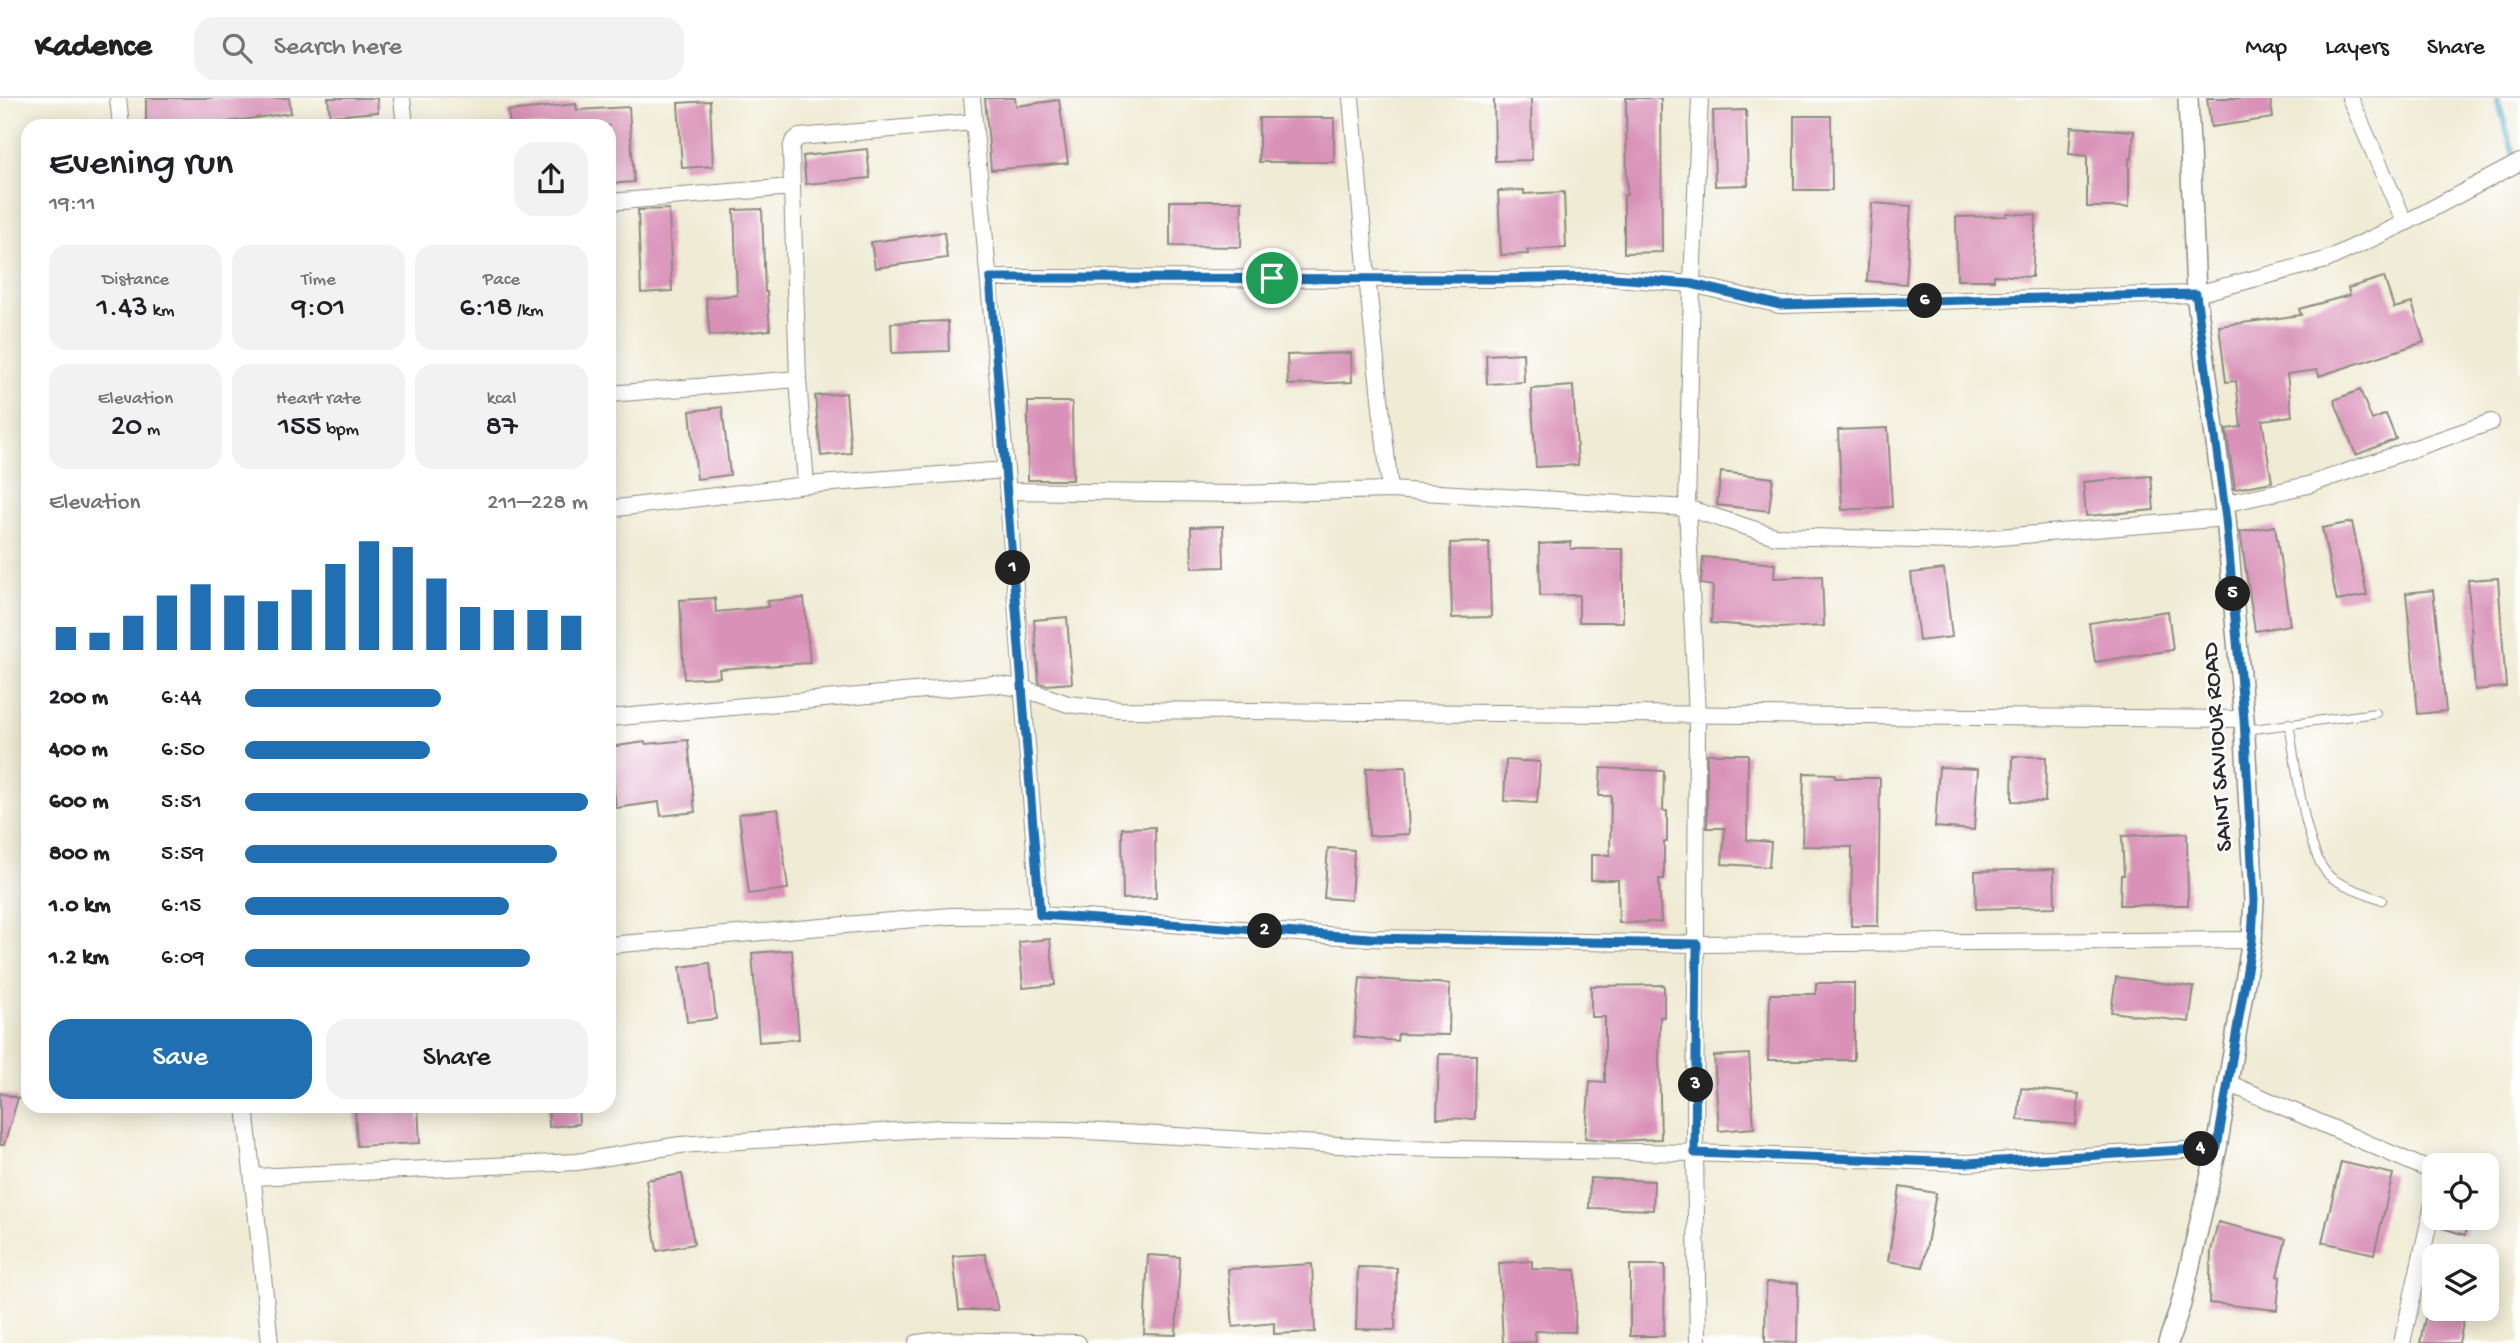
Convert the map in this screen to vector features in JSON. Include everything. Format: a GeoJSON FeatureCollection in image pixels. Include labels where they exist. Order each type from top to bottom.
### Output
{"type":"FeatureCollection","features":[{"type":"Feature","properties":{"kind":"street"},"geometry":{"type":"LineString","coordinates":[[118,98],[120,119]]}},
{"type":"Feature","properties":{"kind":"street"},"geometry":{"type":"LineString","coordinates":[[402,98],[404,119]]}},
{"type":"Feature","properties":{"kind":"street"},"geometry":{"type":"LineString","coordinates":[[972,98],[1008,491],[1040,915]]}},
{"type":"Feature","properties":{"kind":"street"},"geometry":{"type":"LineString","coordinates":[[1351,98],[1390,491]]}},
{"type":"Feature","properties":{"kind":"street"},"geometry":{"type":"LineString","coordinates":[[1698,1343],[1695,1153],[1697,716],[1687,508],[1692,284],[1700,98]]}},
{"type":"Feature","properties":{"kind":"street","name":"SAINT SAVIOUR ROAD"},"geometry":{"type":"LineString","coordinates":[[2168,1343],[2181,1304],[2217,1148],[2252,940],[2254,900],[2244,724],[2225,511],[2196,294],[2188,98]]}},
{"type":"Feature","properties":{"kind":"street"},"geometry":{"type":"LineString","coordinates":[[2350,98],[2405,223]]}},
{"type":"Feature","properties":{"kind":"street"},"geometry":{"type":"LineString","coordinates":[[806,485],[798,379],[791,149],[793,142],[799,137],[974,122]]}},
{"type":"Feature","properties":{"kind":"street"},"geometry":{"type":"LineString","coordinates":[[990,278],[1602,277],[1692,284],[1780,305],[2196,294],[2326,260],[2405,223],[2520,162]]}},
{"type":"Feature","properties":{"kind":"street"},"geometry":{"type":"LineString","coordinates":[[616,201],[792,187]]}},
{"type":"Feature","properties":{"kind":"street"},"geometry":{"type":"LineString","coordinates":[[616,393],[798,379]]}},
{"type":"Feature","properties":{"kind":"street"},"geometry":{"type":"LineString","coordinates":[[1008,491],[1236,494],[1390,491],[1687,508],[1775,536],[1952,541],[2225,511],[2491,422]]}},
{"type":"Feature","properties":{"kind":"street"},"geometry":{"type":"LineString","coordinates":[[616,508],[806,485],[1006,470]]}},
{"type":"Feature","properties":{"kind":"street"},"geometry":{"type":"LineString","coordinates":[[616,717],[993,684],[1022,688],[1068,704],[1119,710],[2244,724]]}},
{"type":"Feature","properties":{"kind":"street"},"geometry":{"type":"LineString","coordinates":[[616,944],[950,916],[1040,915],[1370,938],[1697,944],[2252,940]]}},
{"type":"Feature","properties":{"kind":"street"},"geometry":{"type":"LineString","coordinates":[[2228,1083],[2422,1166]]}},
{"type":"Feature","properties":{"kind":"street"},"geometry":{"type":"LineString","coordinates":[[246,1113],[270,1343]]}},
{"type":"Feature","properties":{"kind":"street"},"geometry":{"type":"LineString","coordinates":[[253,1177],[577,1162],[680,1145],[941,1128],[1081,1130],[1391,1148],[1695,1153],[1967,1163],[2217,1148]]}},
{"type":"Feature","properties":{"kind":"street"},"geometry":{"type":"LineString","coordinates":[[2402,1343],[2427,1230]]}},
{"type":"Feature","properties":{"kind":"street"},"geometry":{"type":"LineString","coordinates":[[917,1343],[941,1340],[1078,1343]]}},
{"type":"Feature","properties":{"kind":"lane"},"geometry":{"type":"LineString","coordinates":[[2244,724],[2289,723],[2376,713]]}},
{"type":"Feature","properties":{"kind":"lane"},"geometry":{"type":"LineString","coordinates":[[2289,723],[2309,836],[2317,859],[2331,878],[2382,900]]}},
{"type":"Feature","properties":{"kind":"building"},"geometry":{"type":"Polygon","coordinates":[[[146,98],[289,98],[291,113],[249,119],[146,119],[146,98]]]}},
{"type":"Feature","properties":{"kind":"building"},"geometry":{"type":"Polygon","coordinates":[[[328,98],[377,98],[378,112],[330,116],[328,98]]]}},
{"type":"Feature","properties":{"kind":"building"},"geometry":{"type":"Polygon","coordinates":[[[985,98],[1015,98],[1016,106],[1059,100],[1068,163],[991,170],[985,98]]]}},
{"type":"Feature","properties":{"kind":"building"},"geometry":{"type":"Polygon","coordinates":[[[1494,98],[1531,98],[1532,160],[1495,161],[1494,98]]]}},
{"type":"Feature","properties":{"kind":"building"},"geometry":{"type":"Polygon","coordinates":[[[1626,98],[1661,98],[1662,252],[1624,253],[1624,195],[1627,195],[1626,98]]]}},
{"type":"Feature","properties":{"kind":"building"},"geometry":{"type":"Polygon","coordinates":[[[2207,98],[2270,98],[2273,118],[2211,127],[2207,98]]]}},
{"type":"Feature","properties":{"kind":"building"},"geometry":{"type":"Polygon","coordinates":[[[710,101],[713,166],[682,168],[678,103],[710,101]]]}},
{"type":"Feature","properties":{"kind":"building"},"geometry":{"type":"Polygon","coordinates":[[[576,104],[577,110],[629,107],[634,182],[616,183],[616,119],[509,119],[508,111],[576,104]]]}},
{"type":"Feature","properties":{"kind":"building"},"geometry":{"type":"Polygon","coordinates":[[[1746,110],[1748,185],[1715,186],[1713,111],[1746,110]]]}},
{"type":"Feature","properties":{"kind":"building"},"geometry":{"type":"Polygon","coordinates":[[[1794,116],[1831,116],[1832,190],[1794,190],[1794,116]]]}},
{"type":"Feature","properties":{"kind":"building"},"geometry":{"type":"Polygon","coordinates":[[[1259,118],[1334,118],[1334,162],[1259,162],[1259,118]]]}},
{"type":"Feature","properties":{"kind":"building"},"geometry":{"type":"Polygon","coordinates":[[[2071,127],[2134,131],[2132,159],[2129,158],[2129,207],[2087,207],[2087,156],[2069,154],[2071,127]]]}},
{"type":"Feature","properties":{"kind":"building"},"geometry":{"type":"Polygon","coordinates":[[[867,149],[870,178],[806,184],[803,156],[867,149]]]}},
{"type":"Feature","properties":{"kind":"building"},"geometry":{"type":"Polygon","coordinates":[[[1524,190],[1524,194],[1564,192],[1566,248],[1527,250],[1528,254],[1501,255],[1498,191],[1524,190]]]}},
{"type":"Feature","properties":{"kind":"building"},"geometry":{"type":"Polygon","coordinates":[[[1170,201],[1242,201],[1241,247],[1170,246],[1170,201]]]}},
{"type":"Feature","properties":{"kind":"building"},"geometry":{"type":"Polygon","coordinates":[[[1872,203],[1911,206],[1906,284],[1867,281],[1872,203]]]}},
{"type":"Feature","properties":{"kind":"building"},"geometry":{"type":"Polygon","coordinates":[[[669,209],[672,291],[641,293],[638,210],[669,209]]]}},
{"type":"Feature","properties":{"kind":"building"},"geometry":{"type":"Polygon","coordinates":[[[762,209],[765,292],[770,330],[710,336],[706,298],[737,295],[734,210],[762,209]]]}},
{"type":"Feature","properties":{"kind":"building"},"geometry":{"type":"Polygon","coordinates":[[[2007,213],[2036,215],[2032,277],[1994,275],[1994,280],[1957,280],[1956,217],[2007,216],[2007,213]]]}},
{"type":"Feature","properties":{"kind":"building"},"geometry":{"type":"Polygon","coordinates":[[[944,232],[947,258],[875,268],[871,242],[944,232]]]}},
{"type":"Feature","properties":{"kind":"building"},"geometry":{"type":"Polygon","coordinates":[[[2384,277],[2394,308],[2412,303],[2424,342],[2319,376],[2317,370],[2287,374],[2292,416],[2262,420],[2272,482],[2235,489],[2226,429],[2241,427],[2236,381],[2226,382],[2219,326],[2301,315],[2299,309],[2350,295],[2348,288],[2384,277]]]}},
{"type":"Feature","properties":{"kind":"building"},"geometry":{"type":"Polygon","coordinates":[[[948,321],[949,351],[892,353],[891,323],[948,321]]]}},
{"type":"Feature","properties":{"kind":"building"},"geometry":{"type":"Polygon","coordinates":[[[1351,353],[1352,382],[1288,385],[1287,355],[1351,353]]]}},
{"type":"Feature","properties":{"kind":"building"},"geometry":{"type":"Polygon","coordinates":[[[1523,353],[1524,382],[1487,384],[1486,355],[1523,353]]]}},
{"type":"Feature","properties":{"kind":"building"},"geometry":{"type":"Polygon","coordinates":[[[1573,386],[1578,465],[1536,467],[1531,389],[1573,386]]]}},
{"type":"Feature","properties":{"kind":"building"},"geometry":{"type":"Polygon","coordinates":[[[2360,390],[2372,420],[2386,414],[2396,439],[2356,455],[2334,400],[2360,390]]]}},
{"type":"Feature","properties":{"kind":"building"},"geometry":{"type":"Polygon","coordinates":[[[846,393],[851,453],[821,456],[815,396],[846,393]]]}},
{"type":"Feature","properties":{"kind":"building"},"geometry":{"type":"Polygon","coordinates":[[[1028,402],[1072,402],[1073,480],[1028,480],[1028,402]]]}},
{"type":"Feature","properties":{"kind":"building"},"geometry":{"type":"Polygon","coordinates":[[[722,407],[730,475],[697,479],[690,411],[722,407]]]}},
{"type":"Feature","properties":{"kind":"building"},"geometry":{"type":"Polygon","coordinates":[[[1888,428],[1892,507],[1842,510],[1838,430],[1888,428]]]}},
{"type":"Feature","properties":{"kind":"building"},"geometry":{"type":"Polygon","coordinates":[[[1721,472],[1773,478],[1769,511],[1717,505],[1721,472]]]}},
{"type":"Feature","properties":{"kind":"building"},"geometry":{"type":"Polygon","coordinates":[[[2151,476],[2154,510],[2086,516],[2083,482],[2151,476]]]}},
{"type":"Feature","properties":{"kind":"building"},"geometry":{"type":"Polygon","coordinates":[[[2352,522],[2367,595],[2337,601],[2322,528],[2352,522]]]}},
{"type":"Feature","properties":{"kind":"building"},"geometry":{"type":"Polygon","coordinates":[[[1223,526],[1224,567],[1192,568],[1191,527],[1223,526]]]}},
{"type":"Feature","properties":{"kind":"building"},"geometry":{"type":"Polygon","coordinates":[[[2275,526],[2290,625],[2255,631],[2240,532],[2275,526]]]}},
{"type":"Feature","properties":{"kind":"building"},"geometry":{"type":"Polygon","coordinates":[[[1489,542],[1491,617],[1452,618],[1450,543],[1489,542]]]}},
{"type":"Feature","properties":{"kind":"building"},"geometry":{"type":"Polygon","coordinates":[[[1571,542],[1571,549],[1623,549],[1623,622],[1579,622],[1579,595],[1540,596],[1539,544],[1571,542]]]}},
{"type":"Feature","properties":{"kind":"building"},"geometry":{"type":"Polygon","coordinates":[[[1703,557],[1775,564],[1774,578],[1822,576],[1824,626],[1778,628],[1711,623],[1713,586],[1701,584],[1703,557]]]}},
{"type":"Feature","properties":{"kind":"building"},"geometry":{"type":"Polygon","coordinates":[[[1944,569],[1952,637],[1919,641],[1911,573],[1944,569]]]}},
{"type":"Feature","properties":{"kind":"building"},"geometry":{"type":"Polygon","coordinates":[[[2498,578],[2506,687],[2475,690],[2468,580],[2498,578]]]}},
{"type":"Feature","properties":{"kind":"building"},"geometry":{"type":"Polygon","coordinates":[[[2433,590],[2446,711],[2418,714],[2406,593],[2433,590]]]}},
{"type":"Feature","properties":{"kind":"building"},"geometry":{"type":"Polygon","coordinates":[[[715,598],[716,612],[768,607],[767,601],[804,598],[810,663],[719,669],[720,677],[684,679],[680,600],[715,598]]]}},
{"type":"Feature","properties":{"kind":"building"},"geometry":{"type":"Polygon","coordinates":[[[2168,611],[2173,650],[2095,662],[2089,623],[2168,611]]]}},
{"type":"Feature","properties":{"kind":"building"},"geometry":{"type":"Polygon","coordinates":[[[1067,617],[1072,683],[1039,683],[1034,620],[1067,617]]]}},
{"type":"Feature","properties":{"kind":"building"},"geometry":{"type":"Polygon","coordinates":[[[688,740],[695,812],[661,816],[659,802],[616,808],[616,746],[688,740]]]}},
{"type":"Feature","properties":{"kind":"building"},"geometry":{"type":"Polygon","coordinates":[[[1707,754],[1748,754],[1747,840],[1771,842],[1769,867],[1722,864],[1725,828],[1707,828],[1707,754]]]}},
{"type":"Feature","properties":{"kind":"building"},"geometry":{"type":"Polygon","coordinates":[[[2013,756],[2046,757],[2045,802],[2012,801],[2013,756]]]}},
{"type":"Feature","properties":{"kind":"building"},"geometry":{"type":"Polygon","coordinates":[[[1506,760],[1540,762],[1537,803],[1504,801],[1506,760]]]}},
{"type":"Feature","properties":{"kind":"building"},"geometry":{"type":"Polygon","coordinates":[[[1406,767],[1409,834],[1369,836],[1366,768],[1406,767]]]}},
{"type":"Feature","properties":{"kind":"building"},"geometry":{"type":"Polygon","coordinates":[[[1939,767],[1978,769],[1974,830],[1935,827],[1939,767]]]}},
{"type":"Feature","properties":{"kind":"building"},"geometry":{"type":"Polygon","coordinates":[[[1601,768],[1664,771],[1663,811],[1667,811],[1667,842],[1664,842],[1664,879],[1659,879],[1661,922],[1619,923],[1618,880],[1591,880],[1591,855],[1610,855],[1611,796],[1599,796],[1601,768]]]}},
{"type":"Feature","properties":{"kind":"building"},"geometry":{"type":"Polygon","coordinates":[[[1804,773],[1835,774],[1835,778],[1880,778],[1878,926],[1851,926],[1852,847],[1802,846],[1804,773]]]}},
{"type":"Feature","properties":{"kind":"building"},"geometry":{"type":"Polygon","coordinates":[[[778,809],[788,889],[749,894],[739,814],[778,809]]]}},
{"type":"Feature","properties":{"kind":"building"},"geometry":{"type":"Polygon","coordinates":[[[1155,827],[1156,898],[1123,899],[1122,828],[1155,827]]]}},
{"type":"Feature","properties":{"kind":"building"},"geometry":{"type":"Polygon","coordinates":[[[2187,833],[2188,905],[2120,905],[2121,875],[2124,875],[2122,836],[2187,833]]]}},
{"type":"Feature","properties":{"kind":"building"},"geometry":{"type":"Polygon","coordinates":[[[1328,848],[1354,850],[1351,900],[1324,898],[1328,848]]]}},
{"type":"Feature","properties":{"kind":"building"},"geometry":{"type":"Polygon","coordinates":[[[2054,869],[2055,907],[1976,909],[1975,871],[2054,869]]]}},
{"type":"Feature","properties":{"kind":"building"},"geometry":{"type":"Polygon","coordinates":[[[1050,939],[1055,985],[1023,988],[1019,942],[1050,939]]]}},
{"type":"Feature","properties":{"kind":"building"},"geometry":{"type":"Polygon","coordinates":[[[792,950],[799,1039],[759,1042],[752,953],[792,950]]]}},
{"type":"Feature","properties":{"kind":"building"},"geometry":{"type":"Polygon","coordinates":[[[710,963],[716,1019],[687,1022],[680,967],[710,963]]]}},
{"type":"Feature","properties":{"kind":"building"},"geometry":{"type":"Polygon","coordinates":[[[2116,977],[2194,987],[2189,1022],[2111,1012],[2116,977]]]}},
{"type":"Feature","properties":{"kind":"building"},"geometry":{"type":"Polygon","coordinates":[[[1360,978],[1450,984],[1449,1035],[1398,1034],[1397,1041],[1354,1037],[1360,978]]]}},
{"type":"Feature","properties":{"kind":"building"},"geometry":{"type":"Polygon","coordinates":[[[1816,983],[1854,983],[1854,1060],[1768,1060],[1770,994],[1816,994],[1816,983]]]}},
{"type":"Feature","properties":{"kind":"building"},"geometry":{"type":"Polygon","coordinates":[[[1664,985],[1664,1017],[1660,1017],[1659,1058],[1661,1139],[1615,1141],[1585,1138],[1590,1081],[1605,1082],[1605,1017],[1591,1017],[1591,986],[1664,985]]]}},
{"type":"Feature","properties":{"kind":"building"},"geometry":{"type":"Polygon","coordinates":[[[1439,1054],[1476,1055],[1475,1119],[1437,1118],[1439,1054]]]}},
{"type":"Feature","properties":{"kind":"building"},"geometry":{"type":"Polygon","coordinates":[[[1749,1054],[1754,1128],[1719,1131],[1714,1056],[1749,1054]]]}},
{"type":"Feature","properties":{"kind":"building"},"geometry":{"type":"Polygon","coordinates":[[[2021,1088],[2079,1094],[2076,1125],[2018,1120],[2021,1088]]]}},
{"type":"Feature","properties":{"kind":"building"},"geometry":{"type":"Polygon","coordinates":[[[0,1093],[18,1098],[4,1145],[0,1145],[0,1093]]]}},
{"type":"Feature","properties":{"kind":"building"},"geometry":{"type":"Polygon","coordinates":[[[355,1113],[418,1113],[420,1143],[357,1146],[355,1113]]]}},
{"type":"Feature","properties":{"kind":"building"},"geometry":{"type":"Polygon","coordinates":[[[548,1113],[578,1113],[579,1124],[549,1127],[548,1113]]]}},
{"type":"Feature","properties":{"kind":"building"},"geometry":{"type":"Polygon","coordinates":[[[2341,1162],[2393,1174],[2374,1254],[2322,1242],[2341,1162]]]}},
{"type":"Feature","properties":{"kind":"building"},"geometry":{"type":"Polygon","coordinates":[[[682,1174],[694,1244],[657,1251],[646,1180],[682,1174]]]}},
{"type":"Feature","properties":{"kind":"building"},"geometry":{"type":"Polygon","coordinates":[[[1590,1178],[1654,1181],[1653,1210],[1589,1208],[1590,1178]]]}},
{"type":"Feature","properties":{"kind":"building"},"geometry":{"type":"Polygon","coordinates":[[[1900,1187],[1936,1193],[1923,1267],[1888,1261],[1900,1187]]]}},
{"type":"Feature","properties":{"kind":"building"},"geometry":{"type":"Polygon","coordinates":[[[2218,1222],[2286,1239],[2277,1276],[2280,1277],[2277,1310],[2209,1303],[2211,1251],[2218,1222]]]}},
{"type":"Feature","properties":{"kind":"building"},"geometry":{"type":"Polygon","coordinates":[[[2449,1230],[2467,1230],[2465,1235],[2449,1230]]]}},
{"type":"Feature","properties":{"kind":"building"},"geometry":{"type":"Polygon","coordinates":[[[985,1254],[998,1310],[959,1310],[953,1256],[985,1254]]]}},
{"type":"Feature","properties":{"kind":"building"},"geometry":{"type":"Polygon","coordinates":[[[1148,1255],[1180,1257],[1176,1335],[1144,1334],[1148,1255]]]}},
{"type":"Feature","properties":{"kind":"building"},"geometry":{"type":"Polygon","coordinates":[[[1532,1261],[1532,1269],[1576,1270],[1575,1332],[1535,1331],[1536,1342],[1503,1343],[1499,1263],[1532,1261]]]}},
{"type":"Feature","properties":{"kind":"building"},"geometry":{"type":"Polygon","coordinates":[[[1312,1264],[1315,1332],[1274,1334],[1274,1323],[1233,1327],[1228,1269],[1312,1264]]]}},
{"type":"Feature","properties":{"kind":"building"},"geometry":{"type":"Polygon","coordinates":[[[1630,1265],[1665,1265],[1664,1336],[1630,1336],[1630,1265]]]}},
{"type":"Feature","properties":{"kind":"building"},"geometry":{"type":"Polygon","coordinates":[[[1358,1267],[1397,1268],[1395,1330],[1356,1329],[1358,1267]]]}},
{"type":"Feature","properties":{"kind":"building"},"geometry":{"type":"Polygon","coordinates":[[[1766,1282],[1798,1283],[1797,1343],[1765,1342],[1766,1282]]]}},
{"type":"Feature","properties":{"kind":"building"},"geometry":{"type":"Polygon","coordinates":[[[2425,1321],[2464,1321],[2459,1343],[2420,1343],[2425,1321]]]}},
{"type":"Feature","properties":{"kind":"waterway"},"geometry":{"type":"LineString","coordinates":[[2497,98],[2520,175]]}},
{"type":"Feature","properties":{"kind":"route"},"geometry":{"type":"LineString","coordinates":[[1602,277],[1692,284],[1780,305],[2196,294],[2226,519],[2244,719],[2254,900],[2252,940],[2217,1148],[1967,1163],[1695,1153],[1697,944],[1370,938],[1040,915],[990,278],[1272,278],[1602,277]]}}]}
